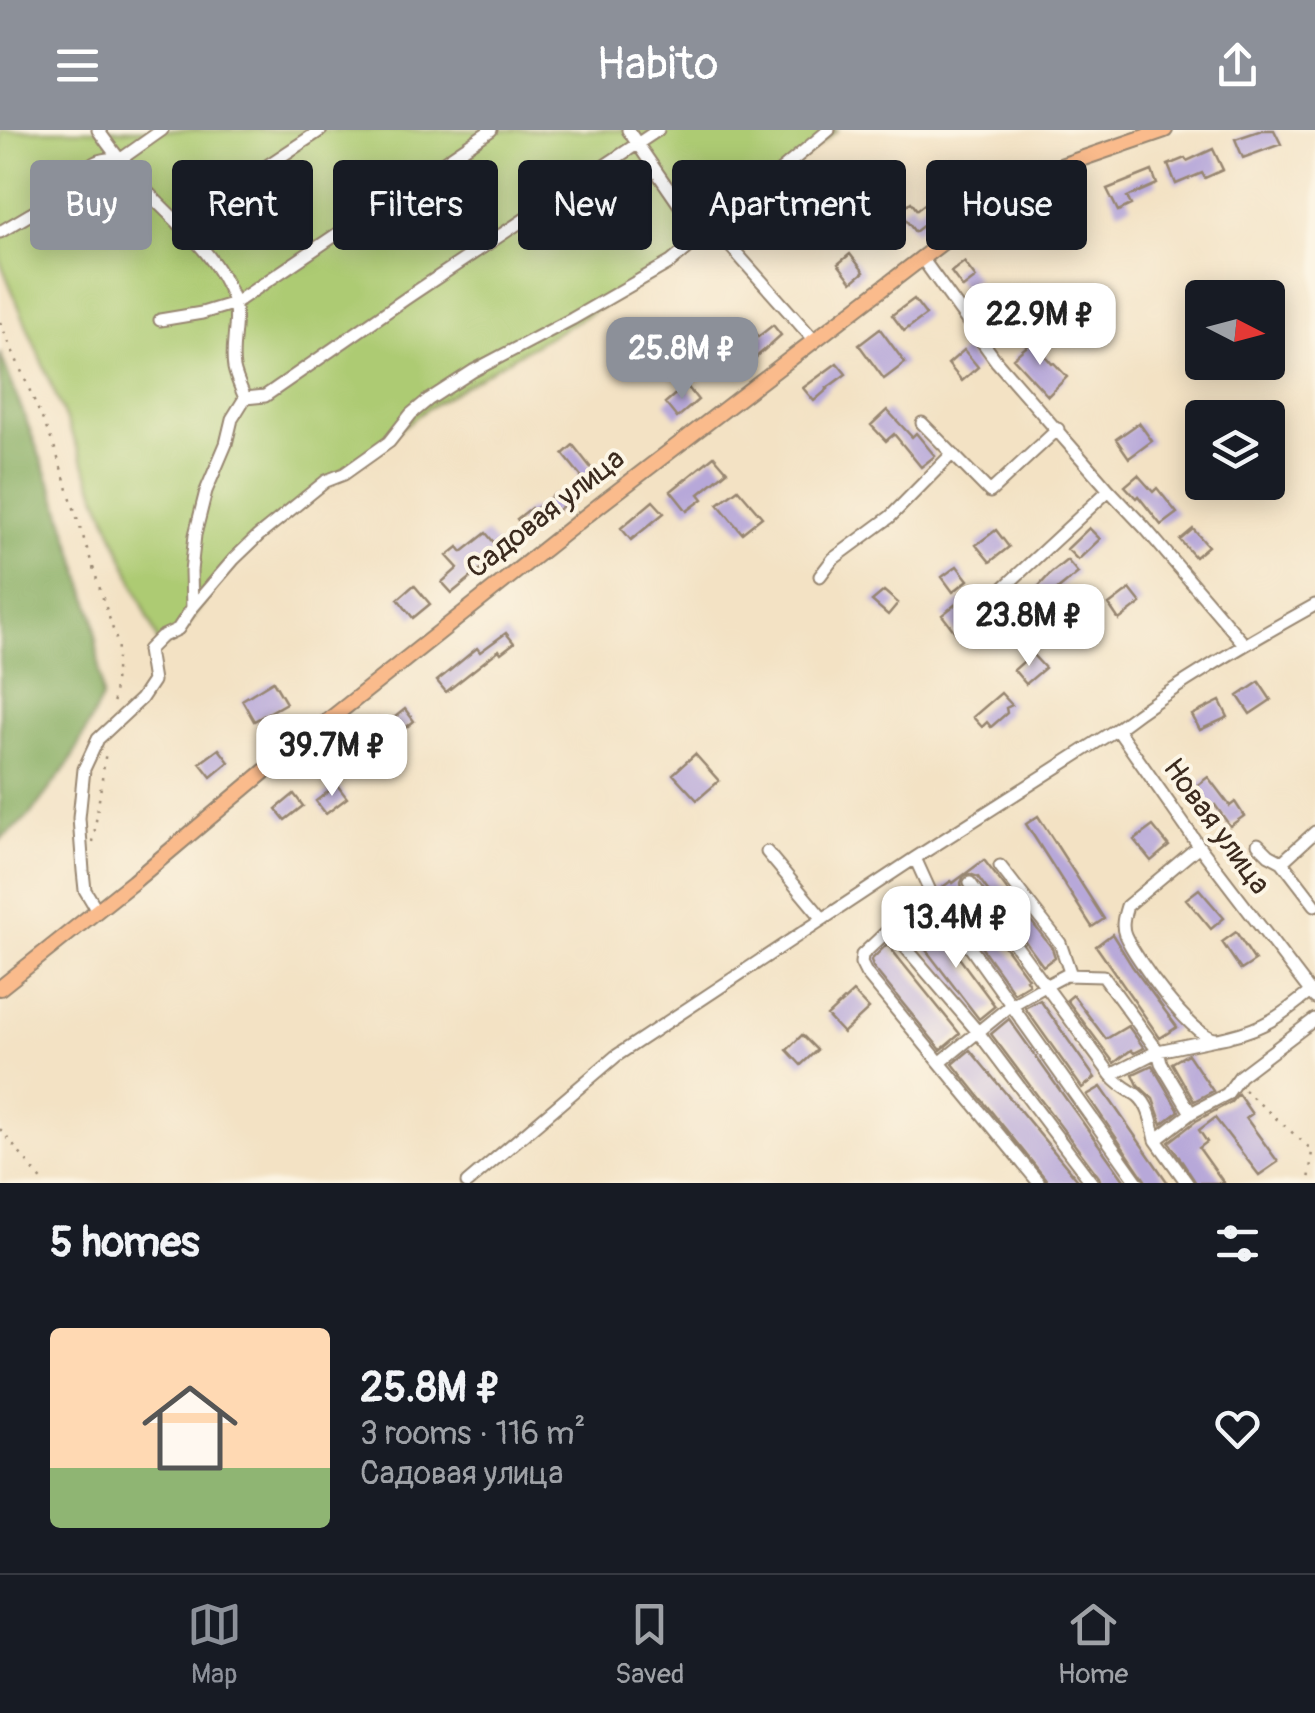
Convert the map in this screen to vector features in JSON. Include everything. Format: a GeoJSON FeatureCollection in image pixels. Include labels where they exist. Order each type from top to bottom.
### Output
{"type":"FeatureCollection","features":[{"type":"Feature","properties":{"kind":"main road","name":"Садовая улица"},"geometry":{"type":"LineString","coordinates":[[0,988],[266,770],[602,504],[1012,189],[1040,173],[1165,130]]}},
{"type":"Feature","properties":{"kind":"street"},"geometry":{"type":"LineString","coordinates":[[98,130],[116,156],[172,217]]}},
{"type":"Feature","properties":{"kind":"street"},"geometry":{"type":"LineString","coordinates":[[0,232],[83,188],[90,165],[105,157],[122,159],[162,130]]}},
{"type":"Feature","properties":{"kind":"street"},"geometry":{"type":"LineString","coordinates":[[276,160],[321,130]]}},
{"type":"Feature","properties":{"kind":"street"},"geometry":{"type":"LineString","coordinates":[[160,320],[235,303],[491,130]]}},
{"type":"Feature","properties":{"kind":"street"},"geometry":{"type":"LineString","coordinates":[[628,130],[672,194]]}},
{"type":"Feature","properties":{"kind":"street"},"geometry":{"type":"LineString","coordinates":[[246,398],[265,396],[658,130]]}},
{"type":"Feature","properties":{"kind":"street"},"geometry":{"type":"LineString","coordinates":[[793,160],[829,130]]}},
{"type":"Feature","properties":{"kind":"street"},"geometry":{"type":"LineString","coordinates":[[204,250],[217,266],[235,303],[234,367],[246,398]]}},
{"type":"Feature","properties":{"kind":"street"},"geometry":{"type":"LineString","coordinates":[[97,910],[86,890],[80,818],[84,769],[98,740],[154,682],[148,650],[161,637],[178,630],[192,608],[258,536],[326,481],[344,474],[389,442],[428,400],[472,371],[671,262],[686,250]]}},
{"type":"Feature","properties":{"kind":"street"},"geometry":{"type":"LineString","coordinates":[[734,250],[814,340]]}},
{"type":"Feature","properties":{"kind":"street"},"geometry":{"type":"LineString","coordinates":[[921,257],[997,362],[1244,644]]}},
{"type":"Feature","properties":{"kind":"street"},"geometry":{"type":"LineString","coordinates":[[192,608],[195,535],[206,491],[232,419],[246,398]]}},
{"type":"Feature","properties":{"kind":"street"},"geometry":{"type":"LineString","coordinates":[[922,422],[990,492],[1058,430]]}},
{"type":"Feature","properties":{"kind":"street"},"geometry":{"type":"LineString","coordinates":[[820,576],[833,559],[890,517],[952,454]]}},
{"type":"Feature","properties":{"kind":"street"},"geometry":{"type":"LineString","coordinates":[[998,593],[1109,490]]}},
{"type":"Feature","properties":{"kind":"street"},"geometry":{"type":"LineString","coordinates":[[468,1183],[616,1056],[1143,709],[1244,644],[1315,605]]}},
{"type":"Feature","properties":{"kind":"street","name":"Новая улица"},"geometry":{"type":"LineString","coordinates":[[1116,729],[1313,995]]}},
{"type":"Feature","properties":{"kind":"street"},"geometry":{"type":"LineString","coordinates":[[1282,862],[1315,832]]}},
{"type":"Feature","properties":{"kind":"street"},"geometry":{"type":"LineString","coordinates":[[1258,844],[1282,862],[1315,905]]}},
{"type":"Feature","properties":{"kind":"street"},"geometry":{"type":"LineString","coordinates":[[1199,846],[1127,906],[1122,918],[1124,934],[1166,997],[1203,1034],[1216,1039]]}},
{"type":"Feature","properties":{"kind":"street"},"geometry":{"type":"LineString","coordinates":[[767,852],[823,919]]}},
{"type":"Feature","properties":{"kind":"street"},"geometry":{"type":"LineString","coordinates":[[915,858],[930,891],[1138,1183]]}},
{"type":"Feature","properties":{"kind":"street"},"geometry":{"type":"LineString","coordinates":[[1000,866],[1060,943],[1071,975]]}},
{"type":"Feature","properties":{"kind":"street"},"geometry":{"type":"LineString","coordinates":[[970,883],[1110,1075],[1120,1086],[1139,1096],[1148,1108],[1156,1140],[1187,1183]]}},
{"type":"Feature","properties":{"kind":"street"},"geometry":{"type":"LineString","coordinates":[[930,891],[862,955],[861,964],[1039,1183]]}},
{"type":"Feature","properties":{"kind":"street"},"geometry":{"type":"LineString","coordinates":[[888,928],[978,1032],[1092,1183]]}},
{"type":"Feature","properties":{"kind":"street"},"geometry":{"type":"LineString","coordinates":[[941,1062],[1010,1006],[1045,986],[1066,975],[1103,976],[1158,1051],[1191,1113]]}},
{"type":"Feature","properties":{"kind":"street"},"geometry":{"type":"LineString","coordinates":[[1110,1075],[1158,1051],[1257,1030],[1313,995]]}},
{"type":"Feature","properties":{"kind":"street"},"geometry":{"type":"LineString","coordinates":[[1156,1140],[1191,1113],[1227,1094],[1240,1076],[1315,1019]]}},
{"type":"Feature","properties":{"kind":"path"},"geometry":{"type":"LineString","coordinates":[[0,322],[54,446],[118,645],[91,854]]}},
{"type":"Feature","properties":{"kind":"path"},"geometry":{"type":"LineString","coordinates":[[1236,1082],[1312,1150],[1309,1183]]}},
{"type":"Feature","properties":{"kind":"path"},"geometry":{"type":"LineString","coordinates":[[0,1129],[44,1183]]}},
{"type":"Feature","properties":{"kind":"green space"},"geometry":{"type":"Polygon","coordinates":[[[0,130],[837,130],[801,160],[672,160],[672,250],[694,250],[425,410],[297,507],[225,571],[180,635],[161,649],[0,261],[0,130]]]}},
{"type":"Feature","properties":{"kind":"green space"},"geometry":{"type":"Polygon","coordinates":[[[0,353],[60,508],[94,618],[102,698],[70,762],[29,816],[0,840],[0,353]]]}},
{"type":"Feature","properties":{"kind":"building"},"geometry":{"type":"Polygon","coordinates":[[[1274,130],[1281,144],[1243,158],[1235,139],[1274,130]]]}},
{"type":"Feature","properties":{"kind":"building"},"geometry":{"type":"Polygon","coordinates":[[[1213,149],[1223,170],[1205,178],[1202,173],[1176,184],[1168,165],[1213,149]]]}},
{"type":"Feature","properties":{"kind":"building"},"geometry":{"type":"Polygon","coordinates":[[[1152,171],[1157,184],[1127,197],[1131,205],[1118,211],[1107,189],[1152,171]]]}},
{"type":"Feature","properties":{"kind":"building"},"geometry":{"type":"Polygon","coordinates":[[[911,202],[917,210],[926,203],[926,223],[915,232],[906,220],[906,206],[911,202]]]}},
{"type":"Feature","properties":{"kind":"building"},"geometry":{"type":"Polygon","coordinates":[[[850,254],[864,272],[852,282],[838,264],[850,254]]]}},
{"type":"Feature","properties":{"kind":"building"},"geometry":{"type":"Polygon","coordinates":[[[964,262],[976,278],[963,288],[951,272],[964,262]]]}},
{"type":"Feature","properties":{"kind":"building"},"geometry":{"type":"Polygon","coordinates":[[[914,299],[926,315],[904,331],[892,315],[914,299]]]}},
{"type":"Feature","properties":{"kind":"building"},"geometry":{"type":"Polygon","coordinates":[[[773,325],[781,335],[752,361],[741,347],[773,325]]]}},
{"type":"Feature","properties":{"kind":"building"},"geometry":{"type":"Polygon","coordinates":[[[880,329],[905,363],[884,379],[859,345],[880,329]]]}},
{"type":"Feature","properties":{"kind":"building"},"geometry":{"type":"Polygon","coordinates":[[[1033,341],[1067,377],[1048,396],[1013,358],[1033,341]]]}},
{"type":"Feature","properties":{"kind":"building"},"geometry":{"type":"Polygon","coordinates":[[[964,350],[978,367],[962,381],[948,364],[964,350]]]}},
{"type":"Feature","properties":{"kind":"building"},"geometry":{"type":"Polygon","coordinates":[[[837,363],[846,374],[814,401],[803,388],[837,363]]]}},
{"type":"Feature","properties":{"kind":"building"},"geometry":{"type":"Polygon","coordinates":[[[686,385],[698,400],[677,418],[665,403],[686,385]]]}},
{"type":"Feature","properties":{"kind":"building"},"geometry":{"type":"Polygon","coordinates":[[[887,410],[912,437],[916,433],[935,456],[921,467],[894,434],[886,441],[871,425],[887,410]]]}},
{"type":"Feature","properties":{"kind":"building"},"geometry":{"type":"Polygon","coordinates":[[[1139,423],[1152,441],[1129,458],[1116,439],[1139,423]]]}},
{"type":"Feature","properties":{"kind":"building"},"geometry":{"type":"Polygon","coordinates":[[[573,445],[599,478],[589,486],[563,454],[573,445]]]}},
{"type":"Feature","properties":{"kind":"building"},"geometry":{"type":"Polygon","coordinates":[[[714,456],[727,471],[699,494],[703,499],[687,511],[671,491],[714,456]]]}},
{"type":"Feature","properties":{"kind":"building"},"geometry":{"type":"Polygon","coordinates":[[[1138,475],[1153,492],[1157,488],[1177,513],[1161,525],[1125,486],[1138,475]]]}},
{"type":"Feature","properties":{"kind":"building"},"geometry":{"type":"Polygon","coordinates":[[[738,489],[762,517],[742,533],[718,504],[738,489]]]}},
{"type":"Feature","properties":{"kind":"building"},"geometry":{"type":"Polygon","coordinates":[[[555,494],[564,505],[526,530],[517,519],[555,494]]]}},
{"type":"Feature","properties":{"kind":"building"},"geometry":{"type":"Polygon","coordinates":[[[653,501],[664,513],[631,540],[621,528],[653,501]]]}},
{"type":"Feature","properties":{"kind":"building"},"geometry":{"type":"Polygon","coordinates":[[[1089,528],[1100,539],[1078,560],[1067,549],[1089,528]]]}},
{"type":"Feature","properties":{"kind":"building"},"geometry":{"type":"Polygon","coordinates":[[[1193,529],[1208,546],[1195,557],[1180,540],[1193,529]]]}},
{"type":"Feature","properties":{"kind":"building"},"geometry":{"type":"Polygon","coordinates":[[[996,530],[1009,547],[990,562],[976,545],[996,530]]]}},
{"type":"Feature","properties":{"kind":"building"},"geometry":{"type":"Polygon","coordinates":[[[486,533],[502,552],[452,593],[442,582],[458,568],[447,556],[458,547],[462,552],[486,533]]]}},
{"type":"Feature","properties":{"kind":"building"},"geometry":{"type":"Polygon","coordinates":[[[1067,560],[1078,573],[1051,595],[1054,599],[1042,611],[1028,598],[1067,560]]]}},
{"type":"Feature","properties":{"kind":"building"},"geometry":{"type":"Polygon","coordinates":[[[957,566],[968,580],[953,592],[942,577],[957,566]]]}},
{"type":"Feature","properties":{"kind":"building"},"geometry":{"type":"Polygon","coordinates":[[[414,585],[430,604],[413,618],[398,599],[414,585]]]}},
{"type":"Feature","properties":{"kind":"building"},"geometry":{"type":"Polygon","coordinates":[[[1130,589],[1141,603],[1119,620],[1109,605],[1130,589]]]}},
{"type":"Feature","properties":{"kind":"building"},"geometry":{"type":"Polygon","coordinates":[[[884,591],[898,603],[888,615],[872,601],[884,591]]]}},
{"type":"Feature","properties":{"kind":"building"},"geometry":{"type":"Polygon","coordinates":[[[961,600],[976,618],[970,622],[975,628],[961,640],[942,615],[961,600]]]}},
{"type":"Feature","properties":{"kind":"building"},"geometry":{"type":"Polygon","coordinates":[[[506,633],[514,643],[501,653],[499,650],[446,692],[437,681],[477,648],[480,652],[506,633]]]}},
{"type":"Feature","properties":{"kind":"building"},"geometry":{"type":"Polygon","coordinates":[[[1032,654],[1045,668],[1026,684],[1014,670],[1032,654]]]}},
{"type":"Feature","properties":{"kind":"building"},"geometry":{"type":"Polygon","coordinates":[[[273,681],[286,703],[254,721],[242,700],[273,681]]]}},
{"type":"Feature","properties":{"kind":"building"},"geometry":{"type":"Polygon","coordinates":[[[1259,682],[1271,700],[1250,714],[1238,696],[1259,682]]]}},
{"type":"Feature","properties":{"kind":"building"},"geometry":{"type":"Polygon","coordinates":[[[1001,693],[1012,705],[991,727],[987,722],[982,727],[973,717],[1001,693]]]}},
{"type":"Feature","properties":{"kind":"building"},"geometry":{"type":"Polygon","coordinates":[[[1220,701],[1228,717],[1200,730],[1192,715],[1220,701]]]}},
{"type":"Feature","properties":{"kind":"building"},"geometry":{"type":"Polygon","coordinates":[[[405,709],[414,721],[379,750],[369,738],[405,709]]]}},
{"type":"Feature","properties":{"kind":"building"},"geometry":{"type":"Polygon","coordinates":[[[219,749],[229,762],[211,777],[200,763],[219,749]]]}},
{"type":"Feature","properties":{"kind":"building"},"geometry":{"type":"Polygon","coordinates":[[[695,754],[719,781],[697,800],[673,774],[695,754]]]}},
{"type":"Feature","properties":{"kind":"building"},"geometry":{"type":"Polygon","coordinates":[[[1208,777],[1230,806],[1235,802],[1244,816],[1230,826],[1215,805],[1202,814],[1187,793],[1208,777]]]}},
{"type":"Feature","properties":{"kind":"building"},"geometry":{"type":"Polygon","coordinates":[[[337,785],[347,798],[326,814],[316,801],[337,785]]]}},
{"type":"Feature","properties":{"kind":"building"},"geometry":{"type":"Polygon","coordinates":[[[294,794],[303,806],[285,820],[276,809],[294,794]]]}},
{"type":"Feature","properties":{"kind":"building"},"geometry":{"type":"Polygon","coordinates":[[[1038,816],[1104,919],[1092,927],[1026,824],[1038,816]]]}},
{"type":"Feature","properties":{"kind":"building"},"geometry":{"type":"Polygon","coordinates":[[[1153,826],[1169,846],[1151,861],[1134,840],[1153,826]]]}},
{"type":"Feature","properties":{"kind":"building"},"geometry":{"type":"Polygon","coordinates":[[[984,860],[1055,957],[1043,966],[978,877],[964,876],[962,889],[1028,978],[1029,984],[1014,993],[940,889],[984,860]]]}},
{"type":"Feature","properties":{"kind":"building"},"geometry":{"type":"Polygon","coordinates":[[[1199,889],[1224,918],[1211,929],[1186,899],[1199,889]]]}},
{"type":"Feature","properties":{"kind":"building"},"geometry":{"type":"Polygon","coordinates":[[[934,924],[995,1006],[979,1019],[916,937],[934,924]]]}},
{"type":"Feature","properties":{"kind":"building"},"geometry":{"type":"Polygon","coordinates":[[[1236,932],[1255,961],[1241,970],[1222,942],[1236,932]]]}},
{"type":"Feature","properties":{"kind":"building"},"geometry":{"type":"Polygon","coordinates":[[[1112,934],[1177,1027],[1160,1038],[1096,946],[1112,934]]]}},
{"type":"Feature","properties":{"kind":"building"},"geometry":{"type":"Polygon","coordinates":[[[887,944],[960,1034],[941,1050],[873,967],[871,960],[887,944]]]}},
{"type":"Feature","properties":{"kind":"building"},"geometry":{"type":"Polygon","coordinates":[[[853,992],[869,1009],[843,1033],[827,1016],[853,992]]]}},
{"type":"Feature","properties":{"kind":"building"},"geometry":{"type":"Polygon","coordinates":[[[1073,995],[1106,1039],[1128,1026],[1144,1048],[1134,1053],[1131,1050],[1114,1063],[1067,1000],[1073,995]]]}},
{"type":"Feature","properties":{"kind":"building"},"geometry":{"type":"Polygon","coordinates":[[[1040,1000],[1095,1078],[1082,1088],[1025,1008],[1040,1000]]]}},
{"type":"Feature","properties":{"kind":"building"},"geometry":{"type":"Polygon","coordinates":[[[1009,1019],[1126,1183],[1101,1183],[991,1034],[1009,1019]]]}},
{"type":"Feature","properties":{"kind":"building"},"geometry":{"type":"Polygon","coordinates":[[[802,1035],[817,1050],[801,1065],[787,1050],[802,1035]]]}},
{"type":"Feature","properties":{"kind":"building"},"geometry":{"type":"Polygon","coordinates":[[[970,1050],[1080,1183],[1049,1183],[953,1064],[970,1050]]]}},
{"type":"Feature","properties":{"kind":"building"},"geometry":{"type":"Polygon","coordinates":[[[1188,1054],[1213,1091],[1194,1101],[1172,1063],[1188,1054]]]}},
{"type":"Feature","properties":{"kind":"building"},"geometry":{"type":"Polygon","coordinates":[[[1152,1065],[1179,1111],[1162,1124],[1153,1099],[1133,1074],[1152,1065]]]}},
{"type":"Feature","properties":{"kind":"building"},"geometry":{"type":"Polygon","coordinates":[[[1101,1087],[1168,1183],[1147,1183],[1087,1095],[1101,1087]]]}},
{"type":"Feature","properties":{"kind":"building"},"geometry":{"type":"Polygon","coordinates":[[[1238,1094],[1252,1114],[1246,1118],[1278,1162],[1259,1175],[1215,1118],[1199,1130],[1207,1142],[1199,1148],[1224,1183],[1196,1183],[1169,1142],[1238,1094]]]}}]}
